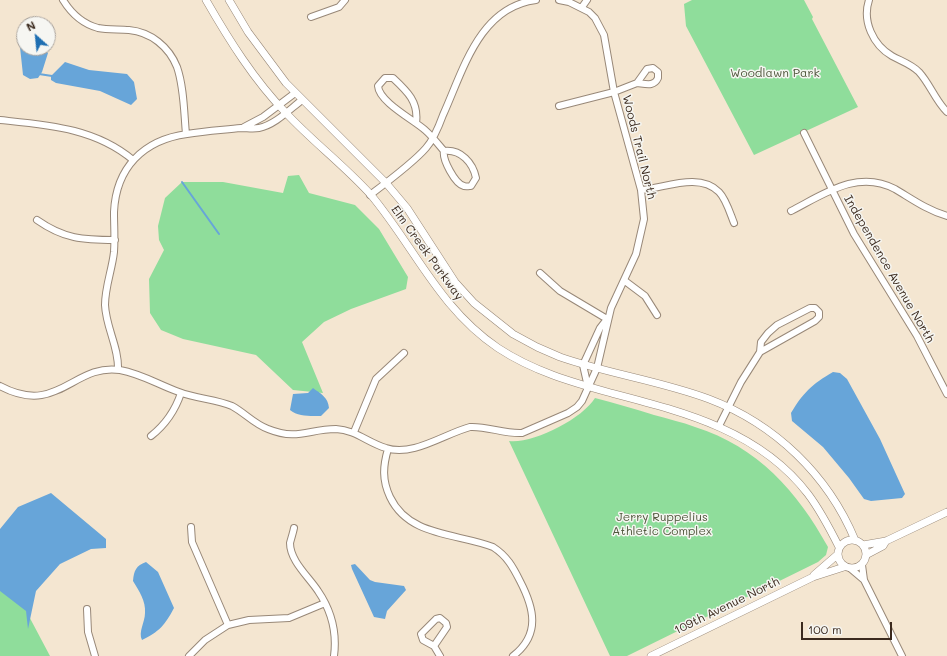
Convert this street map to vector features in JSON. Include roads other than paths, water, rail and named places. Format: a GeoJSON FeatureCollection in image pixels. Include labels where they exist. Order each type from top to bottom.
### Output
{"type":"FeatureCollection","features":[{"type":"Feature","properties":{"kind":"street"},"geometry":{"type":"LineString","coordinates":[[63,0],[78,18],[88,24],[98,28],[131,30],[142,33],[152,37],[168,51],[178,74],[186,134]]}},
{"type":"Feature","properties":{"kind":"street","name":"Elm Creek Parkway"},"geometry":{"type":"LineString","coordinates":[[206,0],[241,57],[279,105],[370,195],[393,223],[429,279],[465,321],[482,336],[519,360],[560,378],[697,417],[719,426],[759,449],[795,480],[810,496],[839,547]]}},
{"type":"Feature","properties":{"kind":"street","name":"Elm Creek Parkway"},"geometry":{"type":"LineString","coordinates":[[229,0],[266,58],[295,93],[355,150],[386,183],[407,208],[455,282],[474,303],[512,334],[537,347],[583,365],[686,392],[728,407],[768,431],[808,465],[840,510],[855,540]]}},
{"type":"Feature","properties":{"kind":"street"},"geometry":{"type":"LineString","coordinates":[[311,16],[339,6],[345,0]]}},
{"type":"Feature","properties":{"kind":"street"},"geometry":{"type":"LineString","coordinates":[[370,195],[426,148],[483,32],[502,13],[515,5],[536,0]]}},
{"type":"Feature","properties":{"kind":"street","name":"Woods Trail North"},"geometry":{"type":"LineString","coordinates":[[559,0],[582,7],[595,18],[604,35],[614,92],[641,190],[644,218],[636,254],[625,281],[607,319],[600,328],[583,365]]}},
{"type":"Feature","properties":{"kind":"street"},"geometry":{"type":"LineString","coordinates":[[582,7],[587,0]]}},
{"type":"Feature","properties":{"kind":"street"},"geometry":{"type":"LineString","coordinates":[[869,0],[867,16],[874,38],[892,56],[918,71],[937,100],[947,112]]}},
{"type":"Feature","properties":{"kind":"street"},"geometry":{"type":"LineString","coordinates":[[416,123],[417,114],[414,102],[405,89],[392,78],[384,78],[378,86],[380,94],[432,138],[444,151],[443,156],[453,176],[465,187],[471,186],[476,178],[475,169],[470,162],[459,153],[449,150],[444,151]]}},
{"type":"Feature","properties":{"kind":"street"},"geometry":{"type":"LineString","coordinates":[[559,106],[614,92],[637,83]]}},
{"type":"Feature","properties":{"kind":"street"},"geometry":{"type":"LineString","coordinates":[[243,128],[295,93]]}},
{"type":"Feature","properties":{"kind":"street"},"geometry":{"type":"LineString","coordinates":[[118,370],[116,346],[107,321],[105,306],[106,290],[115,240],[114,212],[118,185],[133,160],[155,143],[168,138],[186,134],[243,128],[259,128],[272,122],[302,100]]}},
{"type":"Feature","properties":{"kind":"street"},"geometry":{"type":"LineString","coordinates":[[0,120],[55,126],[76,131],[108,142],[133,160]]}},
{"type":"Feature","properties":{"kind":"street","name":"Independence Avenue North"},"geometry":{"type":"LineString","coordinates":[[804,133],[854,234],[917,336],[947,394]]}},
{"type":"Feature","properties":{"kind":"street"},"geometry":{"type":"LineString","coordinates":[[641,190],[696,181],[708,184],[720,193],[734,223]]}},
{"type":"Feature","properties":{"kind":"street"},"geometry":{"type":"LineString","coordinates":[[791,211],[831,190],[852,183],[875,181],[896,190],[923,206],[947,216]]}},
{"type":"Feature","properties":{"kind":"street"},"geometry":{"type":"LineString","coordinates":[[37,220],[50,229],[71,237],[115,240]]}},
{"type":"Feature","properties":{"kind":"street"},"geometry":{"type":"LineString","coordinates":[[540,273],[560,291],[607,319]]}},
{"type":"Feature","properties":{"kind":"street"},"geometry":{"type":"LineString","coordinates":[[625,281],[645,296],[657,315]]}},
{"type":"Feature","properties":{"kind":"street"},"geometry":{"type":"LineString","coordinates":[[719,426],[728,407],[760,352],[761,342],[768,333],[777,325],[810,308],[815,308],[819,312],[819,317],[816,321],[760,352]]}},
{"type":"Feature","properties":{"kind":"street","name":"Woods Trail North"},"geometry":{"type":"LineString","coordinates":[[388,449],[407,450],[470,427],[478,426],[512,434],[522,433],[562,416],[577,407],[597,368],[607,319]]}},
{"type":"Feature","properties":{"kind":"street"},"geometry":{"type":"LineString","coordinates":[[354,432],[376,379],[404,353]]}},
{"type":"Feature","properties":{"kind":"street"},"geometry":{"type":"LineString","coordinates":[[583,365],[588,387]]}},
{"type":"Feature","properties":{"kind":"street"},"geometry":{"type":"LineString","coordinates":[[0,386],[17,394],[39,396],[49,394],[94,373],[118,370],[137,374],[181,393],[221,402],[234,408],[256,424],[287,435],[306,435],[335,429],[354,432],[388,449],[384,467],[384,479],[392,500],[402,515],[422,528],[493,547],[502,552],[513,566],[532,605],[533,620],[525,643],[513,656]]}},
{"type":"Feature","properties":{"kind":"street"},"geometry":{"type":"LineString","coordinates":[[151,436],[159,429],[173,411],[181,393]]}},
{"type":"Feature","properties":{"kind":"street"},"geometry":{"type":"LineString","coordinates":[[864,580],[838,560],[837,555],[839,547],[846,541],[855,540],[863,544],[886,541],[947,512]]}},
{"type":"Feature","properties":{"kind":"street"},"geometry":{"type":"LineString","coordinates":[[191,527],[192,542],[228,625]]}},
{"type":"Feature","properties":{"kind":"street"},"geometry":{"type":"LineString","coordinates":[[294,528],[290,543],[292,552],[325,603],[332,625],[334,656]]}},
{"type":"Feature","properties":{"kind":"street"},"geometry":{"type":"LineString","coordinates":[[886,541],[883,546],[866,556],[862,565],[864,580],[902,656]]}},
{"type":"Feature","properties":{"kind":"street"},"geometry":{"type":"LineString","coordinates":[[863,544],[866,556]]}},
{"type":"Feature","properties":{"kind":"street","name":"109th Avenue North"},"geometry":{"type":"LineString","coordinates":[[813,577],[837,555]]}},
{"type":"Feature","properties":{"kind":"street"},"geometry":{"type":"LineString","coordinates":[[848,568],[862,565]]}},
{"type":"Feature","properties":{"kind":"street","name":"109th Avenue North"},"geometry":{"type":"LineString","coordinates":[[651,656],[813,577],[848,568]]}},
{"type":"Feature","properties":{"kind":"street"},"geometry":{"type":"LineString","coordinates":[[189,656],[214,632],[228,625],[250,620],[288,618],[325,603]]}},
{"type":"Feature","properties":{"kind":"street"},"geometry":{"type":"LineString","coordinates":[[87,609],[88,632],[95,656]]}},
{"type":"Feature","properties":{"kind":"street"},"geometry":{"type":"LineString","coordinates":[[434,646],[447,627],[444,620],[440,618],[436,619],[421,634],[423,640],[434,646],[440,656]]}},
{"type":"Feature","properties":{"kind":"water"},"geometry":{"type":"Polygon","coordinates":[[[21,56],[47,56],[42,72],[38,78],[30,79],[23,75],[21,56]]]}},
{"type":"Feature","properties":{"kind":"water"},"geometry":{"type":"Polygon","coordinates":[[[65,62],[89,70],[127,74],[134,82],[137,99],[131,105],[100,91],[56,83],[51,80],[51,76],[65,62]]]}},
{"type":"Feature","properties":{"kind":"water"},"geometry":{"type":"Polygon","coordinates":[[[833,372],[840,373],[847,379],[880,439],[905,494],[902,498],[871,501],[864,499],[849,478],[823,447],[792,421],[791,413],[804,394],[819,381],[833,372]]]}},
{"type":"Feature","properties":{"kind":"water"},"geometry":{"type":"Polygon","coordinates":[[[313,388],[324,396],[328,404],[329,408],[321,416],[301,415],[290,410],[293,394],[308,393],[313,388]]]}},
{"type":"Feature","properties":{"kind":"water"},"geometry":{"type":"Polygon","coordinates":[[[51,493],[106,539],[106,548],[91,549],[60,564],[36,591],[28,629],[26,611],[0,591],[0,529],[18,507],[51,493]]]}},
{"type":"Feature","properties":{"kind":"water"},"geometry":{"type":"Polygon","coordinates":[[[146,562],[158,572],[174,608],[168,619],[161,627],[153,634],[142,640],[141,630],[145,616],[145,609],[142,596],[133,581],[136,569],[146,562]]]}},
{"type":"Feature","properties":{"kind":"water"},"geometry":{"type":"Polygon","coordinates":[[[355,564],[370,580],[404,586],[406,590],[387,611],[385,619],[374,617],[352,569],[351,565],[355,564]]]}},
{"type":"Feature","properties":{"kind":"waterway"},"geometry":{"type":"LineString","coordinates":[[39,74],[52,76]]}},
{"type":"Feature","properties":{"kind":"waterway"},"geometry":{"type":"LineString","coordinates":[[182,182],[219,234]]}},
{"type":"Feature","properties":{"kind":"park label","name":"Woodlawn Park"},"geometry":{"type":"Point","coordinates":[775,73]}},
{"type":"Feature","properties":{"kind":"park label","name":"Jerry Ruppelius Athletic Complex"},"geometry":{"type":"Point","coordinates":[662,524]}}]}
